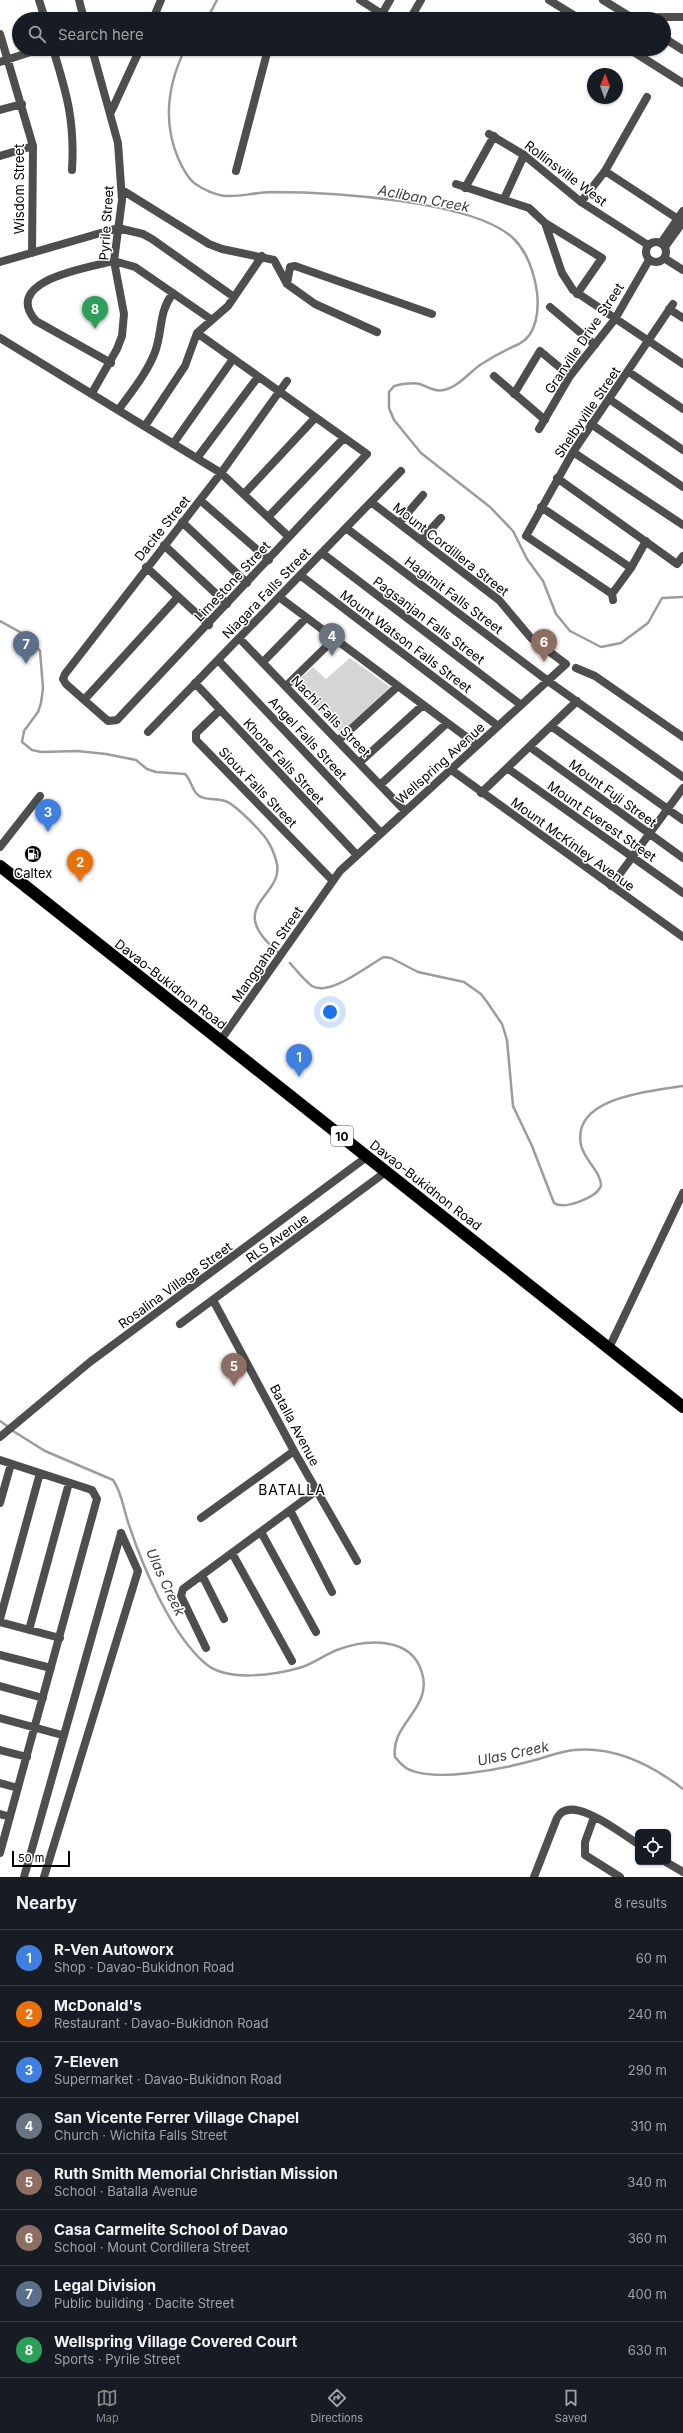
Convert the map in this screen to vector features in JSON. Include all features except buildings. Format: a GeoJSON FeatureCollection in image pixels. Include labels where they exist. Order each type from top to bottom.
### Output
{"type":"FeatureCollection","features":[{"type":"Feature","properties":{"kind":"highway","name":"Davao-Bukidnon Road"},"geometry":{"type":"LineString","coordinates":[[0,866],[683,1407]]}},
{"type":"Feature","properties":{"kind":"street"},"geometry":{"type":"LineString","coordinates":[[39,0],[43,12]]}},
{"type":"Feature","properties":{"kind":"street"},"geometry":{"type":"LineString","coordinates":[[79,0],[82,12]]}},
{"type":"Feature","properties":{"kind":"street"},"geometry":{"type":"LineString","coordinates":[[156,12],[161,0]]}},
{"type":"Feature","properties":{"kind":"street"},"geometry":{"type":"LineString","coordinates":[[360,0],[379,12]]}},
{"type":"Feature","properties":{"kind":"street"},"geometry":{"type":"LineString","coordinates":[[383,12],[390,0]]}},
{"type":"Feature","properties":{"kind":"street"},"geometry":{"type":"LineString","coordinates":[[414,12],[421,0]]}},
{"type":"Feature","properties":{"kind":"street"},"geometry":{"type":"LineString","coordinates":[[549,0],[569,12]]}},
{"type":"Feature","properties":{"kind":"street"},"geometry":{"type":"LineString","coordinates":[[603,0],[623,12]]}},
{"type":"Feature","properties":{"kind":"street"},"geometry":{"type":"LineString","coordinates":[[671,17],[683,17]]}},
{"type":"Feature","properties":{"kind":"street","name":"Wisdom Street"},"geometry":{"type":"LineString","coordinates":[[0,34],[4,60],[22,104],[33,146],[32,253]]}},
{"type":"Feature","properties":{"kind":"street"},"geometry":{"type":"LineString","coordinates":[[671,42],[683,50]]}},
{"type":"Feature","properties":{"kind":"street"},"geometry":{"type":"LineString","coordinates":[[4,60],[17,56]]}},
{"type":"Feature","properties":{"kind":"street"},"geometry":{"type":"LineString","coordinates":[[55,56],[68,96],[74,139],[72,170]]}},
{"type":"Feature","properties":{"kind":"street","name":"Pyrile Street"},"geometry":{"type":"LineString","coordinates":[[92,393],[111,363],[122,336],[124,324],[122,299],[114,261],[122,190],[118,143],[111,112],[94,56]]}},
{"type":"Feature","properties":{"kind":"street"},"geometry":{"type":"LineString","coordinates":[[111,112],[137,56]]}},
{"type":"Feature","properties":{"kind":"street"},"geometry":{"type":"LineString","coordinates":[[236,171],[266,56]]}},
{"type":"Feature","properties":{"kind":"street"},"geometry":{"type":"LineString","coordinates":[[640,56],[683,83]]}},
{"type":"Feature","properties":{"kind":"street"},"geometry":{"type":"LineString","coordinates":[[581,202],[605,171],[647,97]]}},
{"type":"Feature","properties":{"kind":"street"},"geometry":{"type":"LineString","coordinates":[[0,110],[22,104]]}},
{"type":"Feature","properties":{"kind":"street","name":"Rollinsville West"},"geometry":{"type":"LineString","coordinates":[[465,188],[491,135],[524,155],[581,202],[648,245]]}},
{"type":"Feature","properties":{"kind":"street"},"geometry":{"type":"LineString","coordinates":[[0,156],[33,146]]}},
{"type":"Feature","properties":{"kind":"street"},"geometry":{"type":"LineString","coordinates":[[504,199],[524,155]]}},
{"type":"Feature","properties":{"kind":"street"},"geometry":{"type":"LineString","coordinates":[[605,171],[680,220]]}},
{"type":"Feature","properties":{"kind":"street"},"geometry":{"type":"LineString","coordinates":[[456,184],[529,208],[545,223],[602,258],[577,294]]}},
{"type":"Feature","properties":{"kind":"street"},"geometry":{"type":"LineString","coordinates":[[122,190],[209,244],[222,249],[262,256],[274,260],[287,284],[315,304],[377,332]]}},
{"type":"Feature","properties":{"kind":"street"},"geometry":{"type":"LineString","coordinates":[[683,211],[680,220],[662,245],[664,258],[683,270]]}},
{"type":"Feature","properties":{"kind":"street"},"geometry":{"type":"LineString","coordinates":[[545,223],[562,274],[577,294],[683,364]]}},
{"type":"Feature","properties":{"kind":"street"},"geometry":{"type":"LineString","coordinates":[[0,262],[118,228],[143,234],[152,239],[234,297]]}},
{"type":"Feature","properties":{"kind":"street"},"geometry":{"type":"LineString","coordinates":[[662,245],[653,242],[648,245],[646,253],[649,260],[657,262],[664,258]]}},
{"type":"Feature","properties":{"kind":"street"},"geometry":{"type":"LineString","coordinates":[[145,426],[185,366],[197,333],[234,297],[262,256]]}},
{"type":"Feature","properties":{"kind":"street","name":"Granville Drive Street"},"geometry":{"type":"LineString","coordinates":[[539,429],[570,376],[615,319],[649,260]]}},
{"type":"Feature","properties":{"kind":"street"},"geometry":{"type":"LineString","coordinates":[[111,363],[36,321],[30,315],[27,306],[28,294],[41,281],[114,261],[135,266],[212,320]]}},
{"type":"Feature","properties":{"kind":"street"},"geometry":{"type":"LineString","coordinates":[[287,284],[290,267],[295,266],[432,314]]}},
{"type":"Feature","properties":{"kind":"street"},"geometry":{"type":"LineString","coordinates":[[119,409],[152,360],[159,336],[163,310],[173,293]]}},
{"type":"Feature","properties":{"kind":"street"},"geometry":{"type":"LineString","coordinates":[[550,307],[595,345]]}},
{"type":"Feature","properties":{"kind":"street","name":"Shelbyville Street"},"geometry":{"type":"LineString","coordinates":[[631,568],[613,597],[526,536],[557,478],[573,452],[591,424],[629,372],[671,307],[683,318]]}},
{"type":"Feature","properties":{"kind":"street"},"geometry":{"type":"LineString","coordinates":[[197,333],[344,438],[269,516]]}},
{"type":"Feature","properties":{"kind":"street"},"geometry":{"type":"LineString","coordinates":[[0,338],[119,409],[221,473],[290,537]]}},
{"type":"Feature","properties":{"kind":"street"},"geometry":{"type":"LineString","coordinates":[[514,394],[540,351],[570,376]]}},
{"type":"Feature","properties":{"kind":"street"},"geometry":{"type":"LineString","coordinates":[[173,444],[233,359]]}},
{"type":"Feature","properties":{"kind":"street"},"geometry":{"type":"LineString","coordinates":[[629,372],[683,409]]}},
{"type":"Feature","properties":{"kind":"street"},"geometry":{"type":"LineString","coordinates":[[494,376],[545,420]]}},
{"type":"Feature","properties":{"kind":"street"},"geometry":{"type":"LineString","coordinates":[[197,458],[258,377]]}},
{"type":"Feature","properties":{"kind":"street","name":"Dacite Street"},"geometry":{"type":"LineString","coordinates":[[84,700],[63,679],[64,674],[146,567],[221,473],[287,381]]}},
{"type":"Feature","properties":{"kind":"street"},"geometry":{"type":"LineString","coordinates":[[609,399],[683,450]]}},
{"type":"Feature","properties":{"kind":"street"},"geometry":{"type":"LineString","coordinates":[[244,493],[315,418]]}},
{"type":"Feature","properties":{"kind":"street"},"geometry":{"type":"LineString","coordinates":[[591,424],[683,487]]}},
{"type":"Feature","properties":{"kind":"street","name":"Limestone Street"},"geometry":{"type":"LineString","coordinates":[[84,700],[108,721],[113,722],[117,720],[209,625],[247,582],[368,454],[344,438]]}},
{"type":"Feature","properties":{"kind":"street"},"geometry":{"type":"LineString","coordinates":[[573,452],[683,525]]}},
{"type":"Feature","properties":{"kind":"street","name":"Niagara Falls Street"},"geometry":{"type":"LineString","coordinates":[[148,732],[401,471]]}},
{"type":"Feature","properties":{"kind":"street"},"geometry":{"type":"LineString","coordinates":[[557,478],[677,564],[683,556]]}},
{"type":"Feature","properties":{"kind":"street"},"geometry":{"type":"LineString","coordinates":[[399,523],[423,495]]}},
{"type":"Feature","properties":{"kind":"street"},"geometry":{"type":"LineString","coordinates":[[200,500],[269,560]]}},
{"type":"Feature","properties":{"kind":"street","name":"Mount Cordillera Street"},"geometry":{"type":"LineString","coordinates":[[372,502],[499,600],[528,635],[566,664]]}},
{"type":"Feature","properties":{"kind":"street"},"geometry":{"type":"LineString","coordinates":[[541,507],[631,568],[646,541]]}},
{"type":"Feature","properties":{"kind":"street"},"geometry":{"type":"LineString","coordinates":[[421,540],[441,518]]}},
{"type":"Feature","properties":{"kind":"street"},"geometry":{"type":"LineString","coordinates":[[182,522],[247,582]]}},
{"type":"Feature","properties":{"kind":"street","name":"Hagimit Falls Street"},"geometry":{"type":"LineString","coordinates":[[346,528],[548,681],[682,774]]}},
{"type":"Feature","properties":{"kind":"street"},"geometry":{"type":"LineString","coordinates":[[164,545],[227,604]]}},
{"type":"Feature","properties":{"kind":"street","name":"Pagsanjan Falls Street"},"geometry":{"type":"LineString","coordinates":[[322,553],[521,705]]}},
{"type":"Feature","properties":{"kind":"street"},"geometry":{"type":"LineString","coordinates":[[146,567],[209,625]]}},
{"type":"Feature","properties":{"kind":"street","name":"Mount Watson Falls Street"},"geometry":{"type":"LineString","coordinates":[[300,575],[498,726]]}},
{"type":"Feature","properties":{"kind":"street"},"geometry":{"type":"LineString","coordinates":[[84,700],[178,597]]}},
{"type":"Feature","properties":{"kind":"street"},"geometry":{"type":"LineString","coordinates":[[278,597],[477,745]]}},
{"type":"Feature","properties":{"kind":"street"},"geometry":{"type":"LineString","coordinates":[[263,662],[306,618]]}},
{"type":"Feature","properties":{"kind":"street","name":"Nachi Falls Street"},"geometry":{"type":"LineString","coordinates":[[239,638],[405,811]]}},
{"type":"Feature","properties":{"kind":"street"},"geometry":{"type":"LineString","coordinates":[[286,686],[334,639]]}},
{"type":"Feature","properties":{"kind":"street","name":"Angel Falls Street"},"geometry":{"type":"LineString","coordinates":[[218,660],[381,833]]}},
{"type":"Feature","properties":{"kind":"street","name":"Wellspring Avenue"},"geometry":{"type":"LineString","coordinates":[[332,880],[356,854],[381,833],[566,664]]}},
{"type":"Feature","properties":{"kind":"street"},"geometry":{"type":"LineString","coordinates":[[576,668],[601,680],[683,737]]}},
{"type":"Feature","properties":{"kind":"street","name":"Khone Falls Street"},"geometry":{"type":"LineString","coordinates":[[195,683],[356,854]]}},
{"type":"Feature","properties":{"kind":"street"},"geometry":{"type":"LineString","coordinates":[[338,741],[398,686]]}},
{"type":"Feature","properties":{"kind":"street"},"geometry":{"type":"LineString","coordinates":[[482,793],[577,702]]}},
{"type":"Feature","properties":{"kind":"street"},"geometry":{"type":"LineString","coordinates":[[359,763],[423,705]]}},
{"type":"Feature","properties":{"kind":"street","name":"Sioux Falls Street"},"geometry":{"type":"LineString","coordinates":[[220,710],[196,733],[196,740],[332,880]]}},
{"type":"Feature","properties":{"kind":"street"},"geometry":{"type":"LineString","coordinates":[[380,785],[447,723]]}},
{"type":"Feature","properties":{"kind":"street"},"geometry":{"type":"LineString","coordinates":[[551,726],[683,820]]}},
{"type":"Feature","properties":{"kind":"street","name":"Mount Fuji Street"},"geometry":{"type":"LineString","coordinates":[[530,747],[683,858]]}},
{"type":"Feature","properties":{"kind":"street","name":"Mount Everest Street"},"geometry":{"type":"LineString","coordinates":[[507,768],[683,893]]}},
{"type":"Feature","properties":{"kind":"street","name":"Mount McKinley Avenue"},"geometry":{"type":"LineString","coordinates":[[450,770],[683,937]]}},
{"type":"Feature","properties":{"kind":"street"},"geometry":{"type":"LineString","coordinates":[[611,886],[683,788]]}},
{"type":"Feature","properties":{"kind":"street"},"geometry":{"type":"LineString","coordinates":[[0,847],[40,796]]}},
{"type":"Feature","properties":{"kind":"street","name":"Manggahan Street"},"geometry":{"type":"LineString","coordinates":[[220,1041],[265,981],[332,880]]}},
{"type":"Feature","properties":{"kind":"street","name":"Rosalina Village Street"},"geometry":{"type":"LineString","coordinates":[[0,1437],[90,1362],[368,1156]]}},
{"type":"Feature","properties":{"kind":"street","name":"RLS Avenue"},"geometry":{"type":"LineString","coordinates":[[180,1324],[386,1171]]}},
{"type":"Feature","properties":{"kind":"street"},"geometry":{"type":"LineString","coordinates":[[608,1348],[683,1193]]}},
{"type":"Feature","properties":{"kind":"street","name":"Batalla Avenue"},"geometry":{"type":"LineString","coordinates":[[213,1300],[316,1491],[357,1561]]}},
{"type":"Feature","properties":{"kind":"street"},"geometry":{"type":"LineString","coordinates":[[201,1518],[294,1451]]}},
{"type":"Feature","properties":{"kind":"street"},"geometry":{"type":"LineString","coordinates":[[0,1460],[92,1490],[97,1499],[1,1849]]}},
{"type":"Feature","properties":{"kind":"street"},"geometry":{"type":"LineString","coordinates":[[0,1503],[11,1464]]}},
{"type":"Feature","properties":{"kind":"street"},"geometry":{"type":"LineString","coordinates":[[40,1473],[0,1621],[60,1638]]}},
{"type":"Feature","properties":{"kind":"street"},"geometry":{"type":"LineString","coordinates":[[29,1630],[69,1483]]}},
{"type":"Feature","properties":{"kind":"street"},"geometry":{"type":"LineString","coordinates":[[206,1648],[181,1592],[316,1491]]}},
{"type":"Feature","properties":{"kind":"street"},"geometry":{"type":"LineString","coordinates":[[290,1510],[332,1592]]}},
{"type":"Feature","properties":{"kind":"street"},"geometry":{"type":"LineString","coordinates":[[261,1532],[316,1632]]}},
{"type":"Feature","properties":{"kind":"street"},"geometry":{"type":"LineString","coordinates":[[24,1877],[62,1735],[121,1533],[138,1571],[44,1877]]}},
{"type":"Feature","properties":{"kind":"street"},"geometry":{"type":"LineString","coordinates":[[232,1553],[292,1661]]}},
{"type":"Feature","properties":{"kind":"street"},"geometry":{"type":"LineString","coordinates":[[202,1575],[224,1619]]}},
{"type":"Feature","properties":{"kind":"street"},"geometry":{"type":"LineString","coordinates":[[0,1655],[51,1668]]}},
{"type":"Feature","properties":{"kind":"street"},"geometry":{"type":"LineString","coordinates":[[0,1686],[43,1698]]}},
{"type":"Feature","properties":{"kind":"street"},"geometry":{"type":"LineString","coordinates":[[0,1718],[62,1735]]}},
{"type":"Feature","properties":{"kind":"street"},"geometry":{"type":"LineString","coordinates":[[0,1750],[27,1757]]}},
{"type":"Feature","properties":{"kind":"street"},"geometry":{"type":"LineString","coordinates":[[0,1783],[18,1788]]}},
{"type":"Feature","properties":{"kind":"street"},"geometry":{"type":"LineString","coordinates":[[534,1877],[559,1813],[573,1808],[594,1817],[635,1842]]}},
{"type":"Feature","properties":{"kind":"street"},"geometry":{"type":"LineString","coordinates":[[0,1814],[10,1817]]}},
{"type":"Feature","properties":{"kind":"street"},"geometry":{"type":"LineString","coordinates":[[594,1817],[585,1842],[585,1855],[620,1877]]}},
{"type":"Feature","properties":{"kind":"street"},"geometry":{"type":"LineString","coordinates":[[671,1865],[683,1872],[683,1877]]}},
{"type":"Feature","properties":{"kind":"shaded area"},"geometry":{"type":"Polygon","coordinates":[[[350,658],[390,687],[341,734],[294,685],[313,667],[326,679],[350,658]]]}},
{"type":"Feature","properties":{"kind":"waterway","name":"Acliban Creek"},"geometry":{"type":"LineString","coordinates":[[211,12],[217,0]]}},
{"type":"Feature","properties":{"kind":"waterway","name":"Acliban Creek"},"geometry":{"type":"LineString","coordinates":[[182,56],[171,89],[169,117],[170,131],[178,158],[185,172],[194,183],[205,190],[224,196],[272,192],[328,194],[399,201],[435,207],[467,215],[495,226],[519,244],[530,263],[537,292],[538,306],[536,321],[530,335],[519,344],[480,365],[459,383],[444,390],[432,389],[413,383],[394,386],[389,392],[389,408],[394,420],[421,453],[490,507],[513,531],[527,559],[543,581],[556,614],[570,631],[601,647],[621,643],[648,623],[662,598],[683,597]]}},
{"type":"Feature","properties":{"kind":"waterway"},"geometry":{"type":"LineString","coordinates":[[0,621],[29,637],[40,651],[43,688],[41,703],[38,712],[24,731],[22,742],[32,750],[41,752],[77,751],[106,754],[136,760],[147,769],[156,772],[185,774],[194,791],[199,796],[229,803],[248,818],[264,836],[270,845],[276,860],[277,873],[273,883],[255,912],[255,923],[262,936],[278,952]]}},
{"type":"Feature","properties":{"kind":"waterway"},"geometry":{"type":"LineString","coordinates":[[290,963],[309,984],[320,988],[329,987],[349,979],[384,957],[391,958],[418,972],[464,982],[481,994],[502,1024],[507,1040],[513,1106],[532,1146],[554,1203],[559,1205],[579,1202],[593,1195],[601,1186],[598,1175],[585,1156],[581,1145],[581,1129],[588,1116],[600,1107],[616,1099],[634,1094],[683,1086]]}},
{"type":"Feature","properties":{"kind":"waterway","name":"Ulas Creek"},"geometry":{"type":"LineString","coordinates":[[0,1421],[7,1426]]}},
{"type":"Feature","properties":{"kind":"waterway","name":"Ulas Creek"},"geometry":{"type":"LineString","coordinates":[[13,1431],[45,1451],[113,1480],[120,1495],[141,1558],[159,1598],[181,1636],[193,1651],[206,1664],[215,1670],[238,1675],[264,1675],[289,1671],[304,1666],[332,1652],[349,1646],[374,1643],[387,1644],[409,1652],[417,1661],[422,1673],[424,1685],[422,1696],[404,1725],[395,1745],[395,1757],[406,1768],[418,1773],[451,1775],[489,1770],[574,1750],[604,1751],[618,1754],[645,1765],[659,1772],[683,1789]]}},
{"type":"Feature","properties":{"kind":"place","name":"Wellspring Village Covered Court"},"geometry":{"type":"Point","coordinates":[95,329]}},
{"type":"Feature","properties":{"kind":"place","name":"San Vicente Ferrer Village Chapel"},"geometry":{"type":"Point","coordinates":[332,656]}},
{"type":"Feature","properties":{"kind":"place","name":"Casa Carmelite School of Davao"},"geometry":{"type":"Point","coordinates":[544,662]}},
{"type":"Feature","properties":{"kind":"place","name":"Legal Division"},"geometry":{"type":"Point","coordinates":[26,664]}},
{"type":"Feature","properties":{"kind":"place","name":"7-Eleven"},"geometry":{"type":"Point","coordinates":[48,832]}},
{"type":"Feature","properties":{"kind":"place","name":"Caltex"},"geometry":{"type":"Point","coordinates":[33,854]}},
{"type":"Feature","properties":{"kind":"place","name":"McDonald's"},"geometry":{"type":"Point","coordinates":[80,882]}},
{"type":"Feature","properties":{"kind":"place","name":"R-Ven Autoworx"},"geometry":{"type":"Point","coordinates":[299,1077]}},
{"type":"Feature","properties":{"kind":"place","name":"Ruth Smith Memorial Christian Mission"},"geometry":{"type":"Point","coordinates":[234,1386]}},
{"type":"Feature","properties":{"kind":"district","name":"BATALLA"},"geometry":{"type":"Point","coordinates":[292,1489]}}]}
